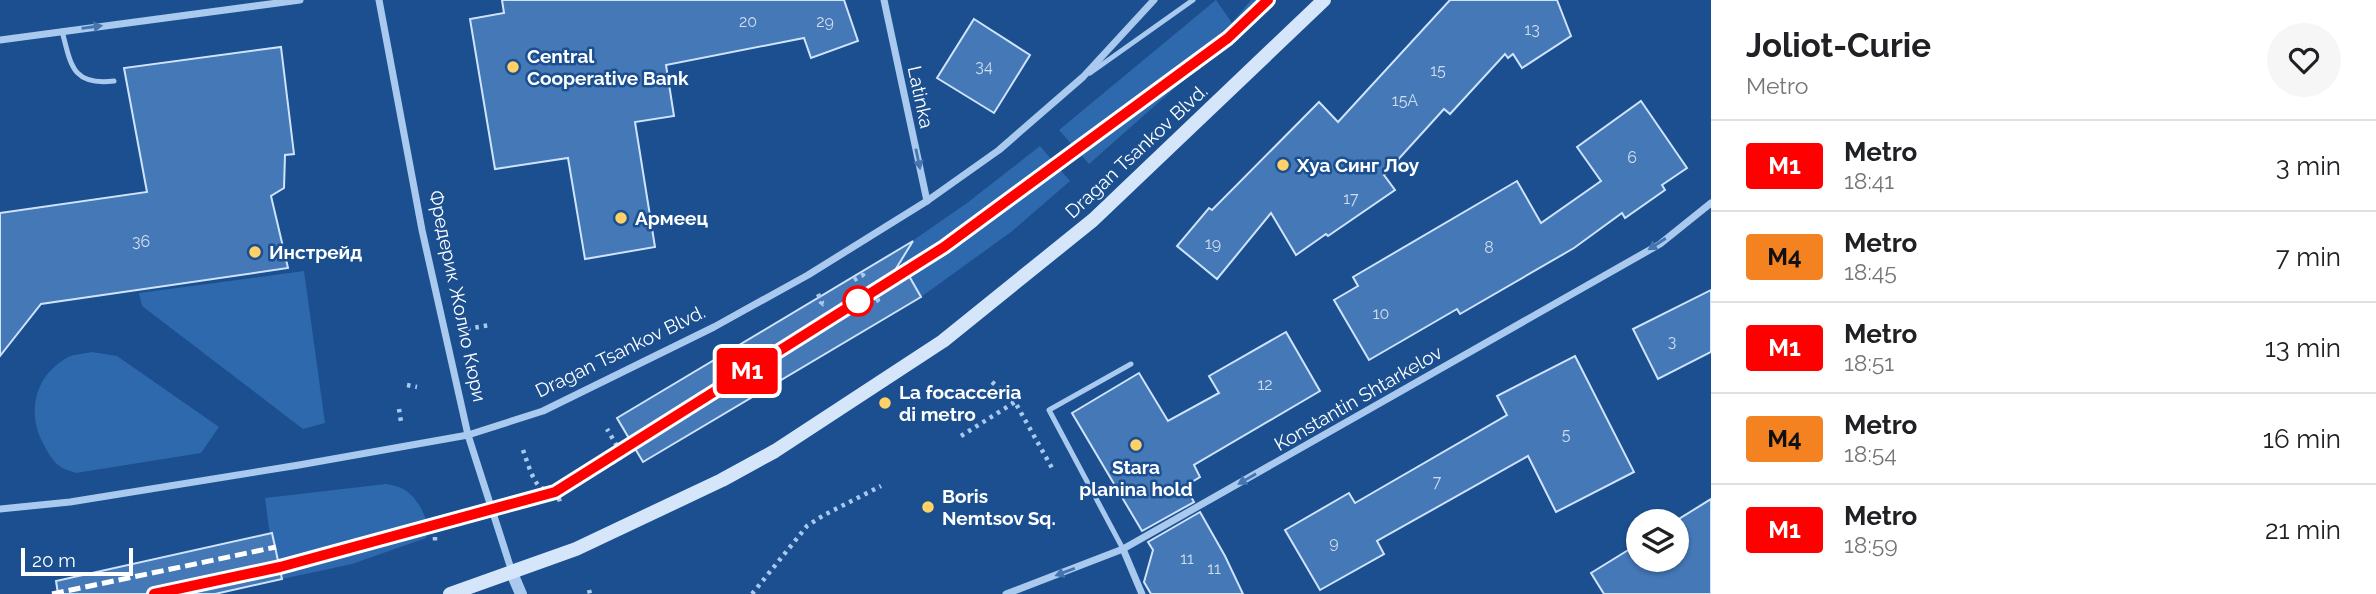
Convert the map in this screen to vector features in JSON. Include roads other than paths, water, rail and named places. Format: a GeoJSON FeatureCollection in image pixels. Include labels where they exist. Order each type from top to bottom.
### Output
{"type":"FeatureCollection","features":[{"type":"Feature","properties":{"kind":"main road","name":"Dragan Tsankov Blvd."},"geometry":{"type":"LineString","coordinates":[[450,594],[576,550],[722,480],[775,451],[943,341],[1093,220],[1324,0]]}},
{"type":"Feature","properties":{"kind":"street"},"geometry":{"type":"LineString","coordinates":[[0,40],[300,0]]}},
{"type":"Feature","properties":{"kind":"street","name":"Фредерик Жолио Кюри"},"geometry":{"type":"LineString","coordinates":[[379,0],[422,230],[468,435],[521,594]]}},
{"type":"Feature","properties":{"kind":"street","name":"Latinka"},"geometry":{"type":"LineString","coordinates":[[884,0],[927,201]]}},
{"type":"Feature","properties":{"kind":"street","name":"Dragan Tsankov Blvd."},"geometry":{"type":"LineString","coordinates":[[0,509],[170,487],[468,435],[544,411],[714,327],[808,275],[927,201],[999,150],[1083,77],[1154,0]]}},
{"type":"Feature","properties":{"kind":"street","name":"Konstantin Shtarkelov"},"geometry":{"type":"LineString","coordinates":[[1006,594],[1123,550],[1660,244],[1711,203]]}},
{"type":"Feature","properties":{"kind":"street"},"geometry":{"type":"LineString","coordinates":[[1123,550],[1142,594]]}},
{"type":"Feature","properties":{"kind":"lane"},"geometry":{"type":"LineString","coordinates":[[1083,77],[1193,0]]}},
{"type":"Feature","properties":{"kind":"lane"},"geometry":{"type":"LineString","coordinates":[[62,32],[72,66],[80,77],[97,83],[114,81]]}},
{"type":"Feature","properties":{"kind":"lane"},"geometry":{"type":"LineString","coordinates":[[1123,550],[1049,410],[1131,364]]}},
{"type":"Feature","properties":{"kind":"railway"},"geometry":{"type":"LineString","coordinates":[[52,594],[276,547]]}},
{"type":"Feature","properties":{"kind":"railway"},"geometry":{"type":"LineString","coordinates":[[154,594],[280,567]]}},
{"type":"Feature","properties":{"kind":"metro line","name":"M1"},"geometry":{"type":"LineString","coordinates":[[154,594],[280,567],[555,492],[944,247],[1228,38],[1268,0]]}},
{"type":"Feature","properties":{"kind":"place","name":"Central Cooperative Bank"},"geometry":{"type":"Point","coordinates":[513,67]}},
{"type":"Feature","properties":{"kind":"place","name":"Хуа Синг Лоу"},"geometry":{"type":"Point","coordinates":[1283,165]}},
{"type":"Feature","properties":{"kind":"place","name":"Армеец"},"geometry":{"type":"Point","coordinates":[621,218]}},
{"type":"Feature","properties":{"kind":"place","name":"Инстрейд"},"geometry":{"type":"Point","coordinates":[255,252]}},
{"type":"Feature","properties":{"kind":"place","name":"La focacceria di metro"},"geometry":{"type":"Point","coordinates":[885,403]}},
{"type":"Feature","properties":{"kind":"place","name":"Stara planina hold"},"geometry":{"type":"Point","coordinates":[1136,445]}},
{"type":"Feature","properties":{"kind":"place","name":"Boris Nemtsov Sq."},"geometry":{"type":"Point","coordinates":[928,507]}}]}
